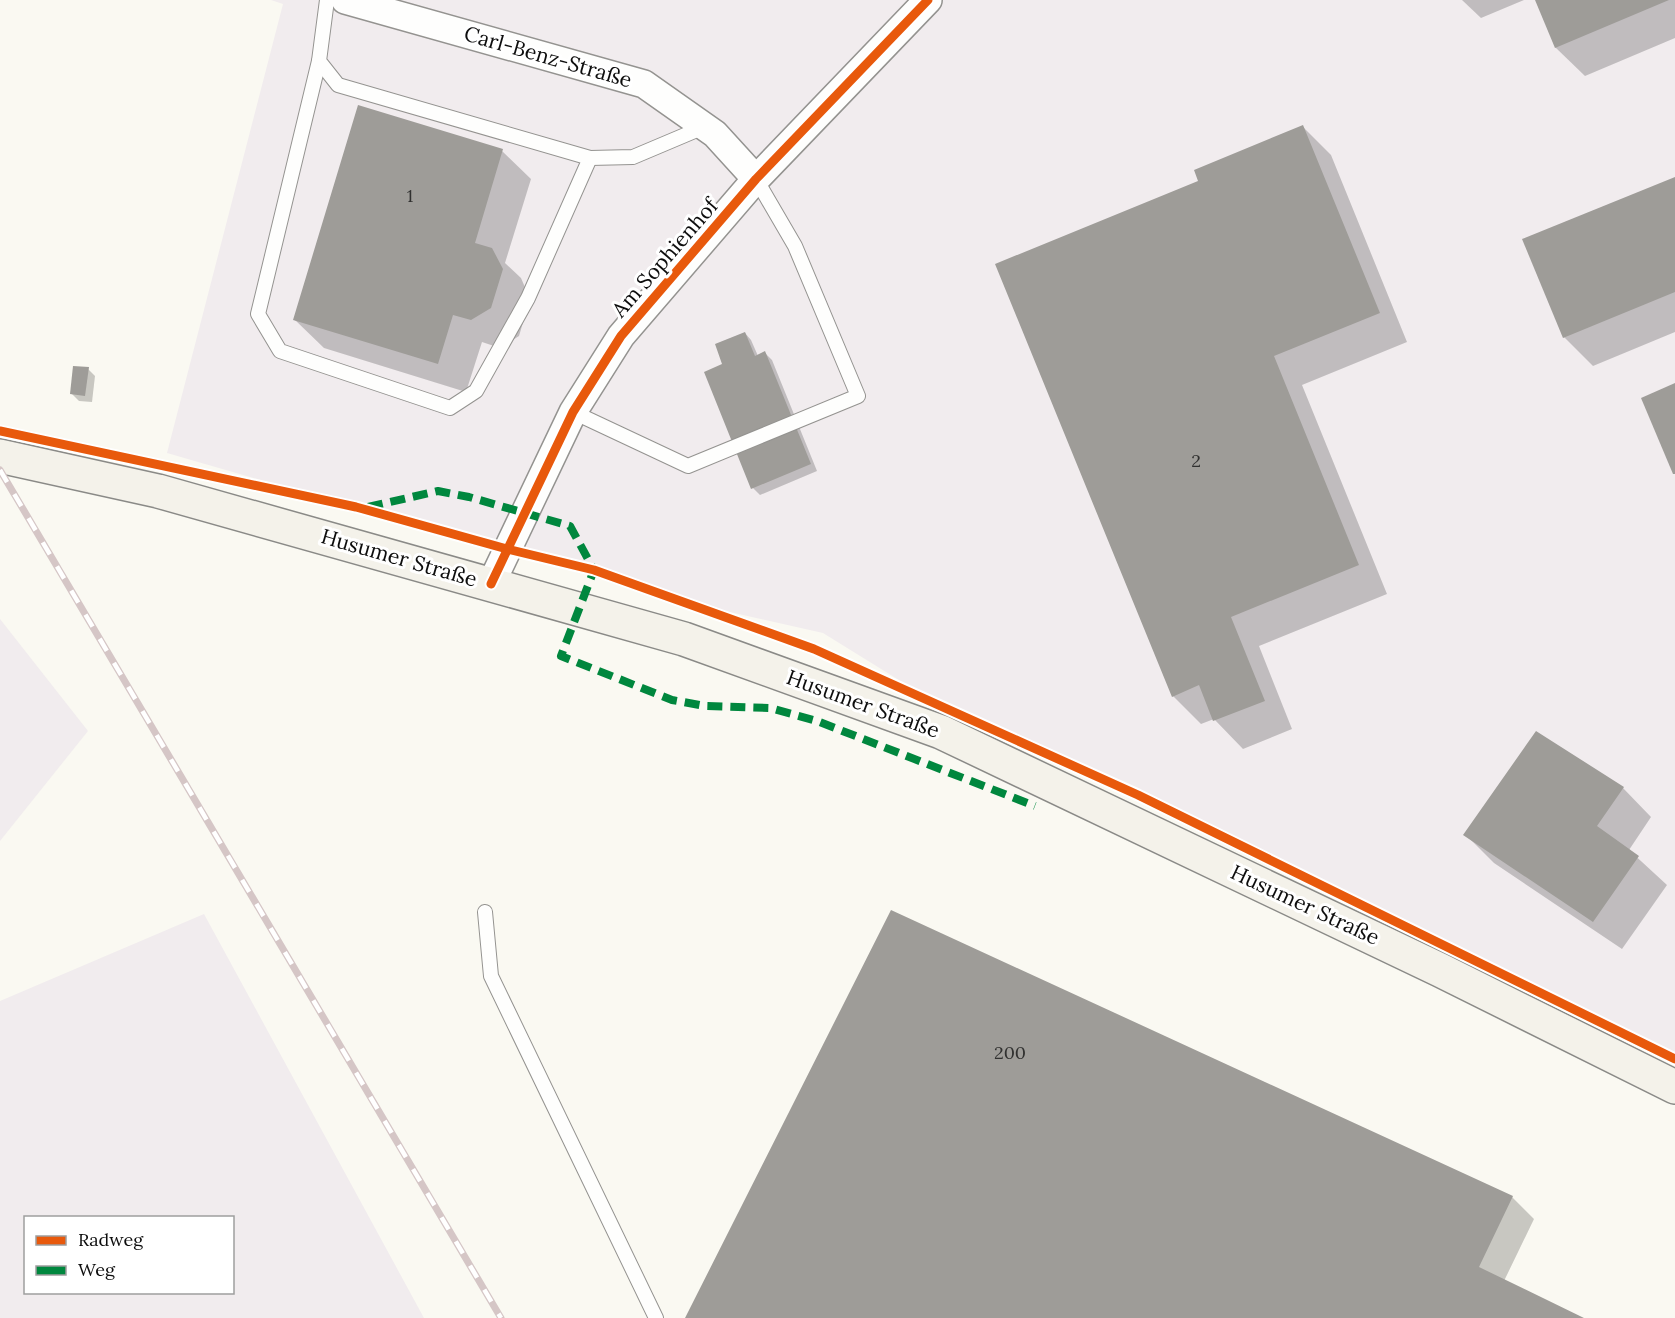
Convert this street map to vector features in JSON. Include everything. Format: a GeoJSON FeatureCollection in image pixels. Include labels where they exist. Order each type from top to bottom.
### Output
{"type":"FeatureCollection","features":[{"type":"Feature","properties":{"kind":"main road","name":"Husumer Straße"},"geometry":{"type":"LineString","coordinates":[[0,456],[158,491],[684,639],[941,732],[1440,970],[1675,1087]]}},
{"type":"Feature","properties":{"kind":"street","name":"Carl-Benz-Straße"},"geometry":{"type":"LineString","coordinates":[[345,0],[644,84],[715,134],[756,179]]}},
{"type":"Feature","properties":{"kind":"street","name":"Am Sophienhof"},"geometry":{"type":"LineString","coordinates":[[491,584],[573,411],[621,336],[756,179],[928,0]]}},
{"type":"Feature","properties":{"kind":"lane"},"geometry":{"type":"LineString","coordinates":[[327,0],[319,61],[258,314],[280,351],[450,408],[476,390],[528,298],[590,158]]}},
{"type":"Feature","properties":{"kind":"lane"},"geometry":{"type":"LineString","coordinates":[[319,61],[338,85],[590,158],[633,157],[704,127]]}},
{"type":"Feature","properties":{"kind":"lane"},"geometry":{"type":"LineString","coordinates":[[573,411],[688,466],[858,396],[795,246],[756,179]]}},
{"type":"Feature","properties":{"kind":"lane"},"geometry":{"type":"LineString","coordinates":[[485,912],[491,976],[656,1318]]}},
{"type":"Feature","properties":{"kind":"shaded area"},"geometry":{"type":"Polygon","coordinates":[[[271,0],[1675,0],[1675,1054],[936,703],[823,633],[681,601],[167,453],[283,4],[271,0]]]}},
{"type":"Feature","properties":{"kind":"shaded area"},"geometry":{"type":"Polygon","coordinates":[[[0,619],[88,731],[0,841],[0,619]]]}},
{"type":"Feature","properties":{"kind":"shaded area"},"geometry":{"type":"Polygon","coordinates":[[[204,914],[424,1318],[0,1318],[0,1001],[204,914]]]}},
{"type":"Feature","properties":{"kind":"building"},"geometry":{"type":"Polygon","coordinates":[[[1535,0],[1669,0],[1555,48],[1535,0]]]}},
{"type":"Feature","properties":{"kind":"building"},"geometry":{"type":"Polygon","coordinates":[[[358,105],[503,149],[475,243],[492,248],[503,269],[491,308],[471,320],[453,315],[438,364],[293,320],[358,105]]]}},
{"type":"Feature","properties":{"kind":"building"},"geometry":{"type":"Polygon","coordinates":[[[1303,125],[1380,313],[1274,356],[1359,565],[1231,617],[1265,701],[1213,721],[1199,685],[1172,697],[995,264],[1198,181],[1194,170],[1303,125]]]}},
{"type":"Feature","properties":{"kind":"building"},"geometry":{"type":"Polygon","coordinates":[[[1675,177],[1675,292],[1563,338],[1522,239],[1675,177]]]}},
{"type":"Feature","properties":{"kind":"building"},"geometry":{"type":"Polygon","coordinates":[[[745,332],[755,356],[765,351],[811,464],[751,489],[704,372],[722,364],[715,344],[745,332]]]}},
{"type":"Feature","properties":{"kind":"building"},"geometry":{"type":"Polygon","coordinates":[[[73,366],[89,367],[85,396],[70,394],[73,366]]]}},
{"type":"Feature","properties":{"kind":"building"},"geometry":{"type":"Polygon","coordinates":[[[1675,383],[1675,474],[1673,474],[1641,398],[1675,383]]]}},
{"type":"Feature","properties":{"kind":"building"},"geometry":{"type":"Polygon","coordinates":[[[1536,731],[1624,787],[1597,826],[1639,856],[1593,922],[1463,835],[1536,731]]]}},
{"type":"Feature","properties":{"kind":"building"},"geometry":{"type":"Polygon","coordinates":[[[891,910],[1513,1196],[1479,1267],[1584,1318],[685,1318],[891,910]]]}},
{"type":"Feature","properties":{"kind":"railway"},"geometry":{"type":"LineString","coordinates":[[0,470],[501,1318]]}},
{"type":"Feature","properties":{"kind":"marked path"},"geometry":{"type":"LineString","coordinates":[[368,507],[438,491],[469,497],[570,526],[594,570],[561,656],[672,700],[705,706],[770,708],[817,721],[1035,806]]}},
{"type":"Feature","properties":{"kind":"cycle path"},"geometry":{"type":"LineString","coordinates":[[491,584],[573,412],[621,336],[756,179],[928,0]]}},
{"type":"Feature","properties":{"kind":"cycle path"},"geometry":{"type":"LineString","coordinates":[[0,431],[356,507],[507,549],[594,570],[814,649],[1138,795],[1675,1059]]}}]}
